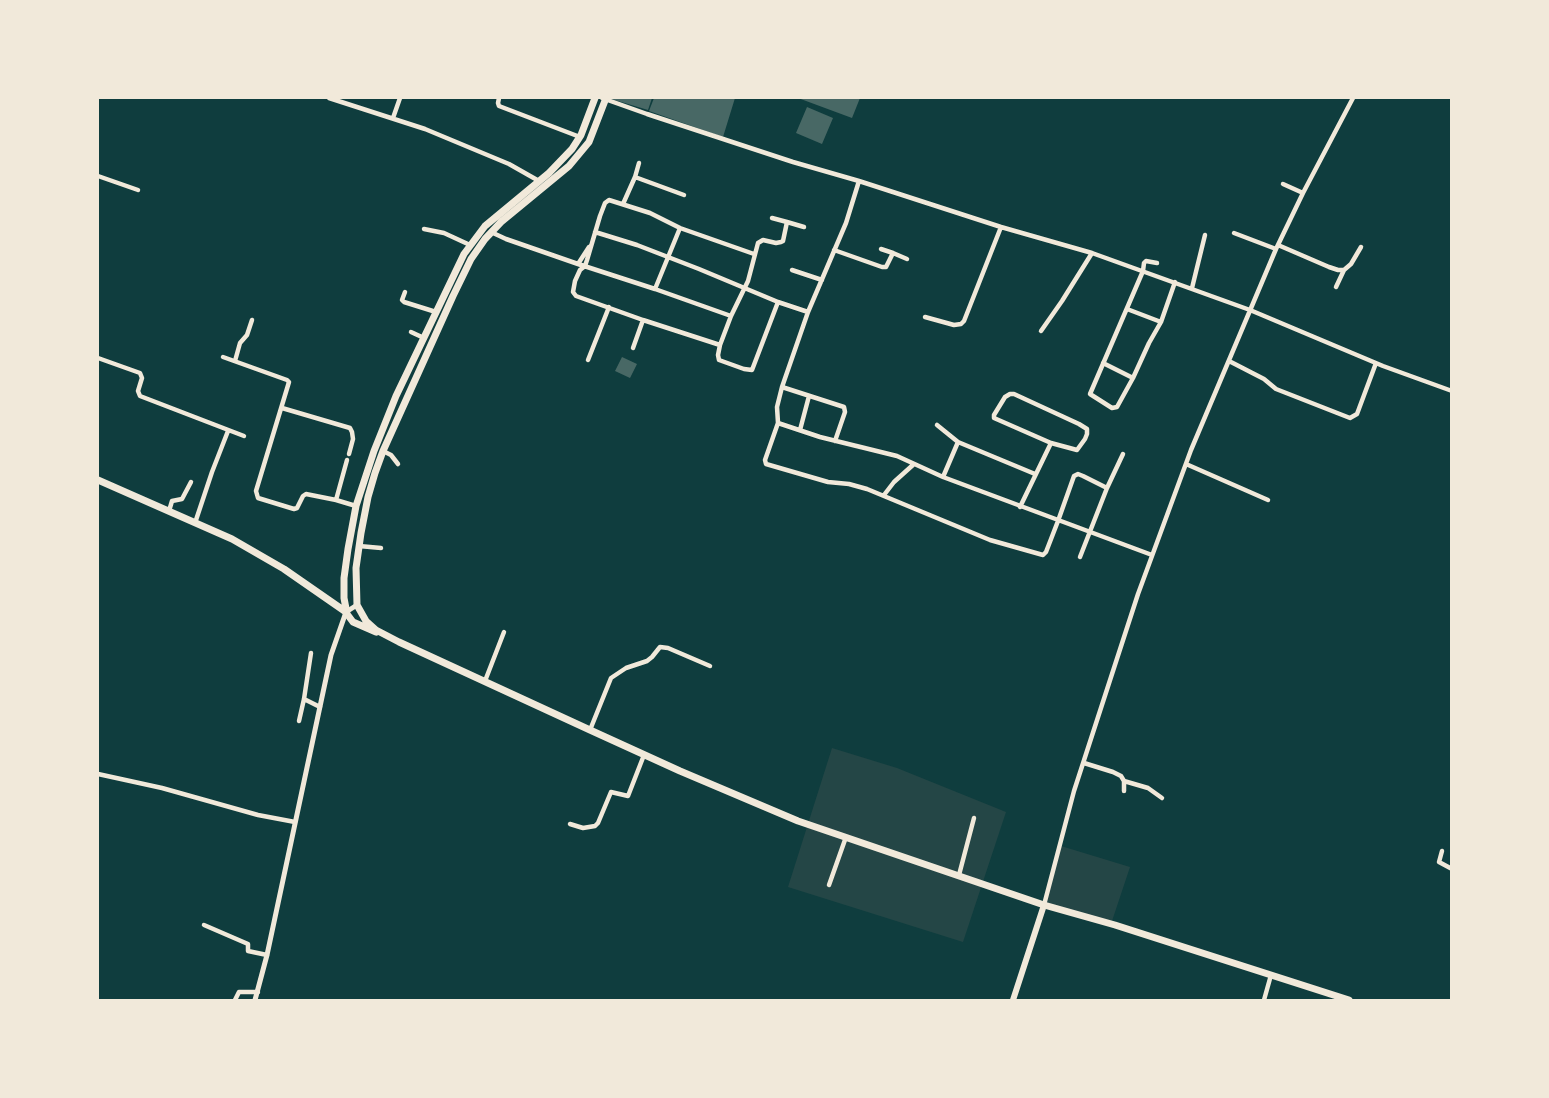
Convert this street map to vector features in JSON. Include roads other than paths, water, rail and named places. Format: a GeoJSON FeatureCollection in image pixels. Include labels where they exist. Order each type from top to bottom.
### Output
{"type":"FeatureCollection","features":[{"type":"Feature","properties":{"kind":"main road"},"geometry":{"type":"LineString","coordinates":[[346,612],[344,578],[356,506],[374,451],[396,396],[436,312],[470,245],[485,226],[564,159],[580,137],[595,98]]}},
{"type":"Feature","properties":{"kind":"main road"},"geometry":{"type":"LineString","coordinates":[[381,633],[368,623],[357,605],[356,568],[368,497],[383,451],[471,259],[501,222],[553,180],[580,153],[589,142],[604,98]]}},
{"type":"Feature","properties":{"kind":"main road"},"geometry":{"type":"LineString","coordinates":[[98,480],[232,539],[284,569],[346,612],[356,624],[381,633],[590,730],[798,821],[1044,905],[1349,1000]]}},
{"type":"Feature","properties":{"kind":"main road"},"geometry":{"type":"LineString","coordinates":[[1013,1000],[1044,905]]}},
{"type":"Feature","properties":{"kind":"street"},"geometry":{"type":"LineString","coordinates":[[329,98],[425,129],[509,164],[539,181]]}},
{"type":"Feature","properties":{"kind":"street"},"geometry":{"type":"LineString","coordinates":[[393,118],[400,98]]}},
{"type":"Feature","properties":{"kind":"street"},"geometry":{"type":"LineString","coordinates":[[499,98],[499,106],[580,137]]}},
{"type":"Feature","properties":{"kind":"street"},"geometry":{"type":"LineString","coordinates":[[604,98],[793,162],[1092,253],[1250,310],[1376,363],[1452,391]]}},
{"type":"Feature","properties":{"kind":"street"},"geometry":{"type":"LineString","coordinates":[[1044,905],[1074,791],[1138,594],[1186,464],[1277,247],[1353,98]]}},
{"type":"Feature","properties":{"kind":"street"},"geometry":{"type":"LineString","coordinates":[[623,204],[639,163]]}},
{"type":"Feature","properties":{"kind":"street"},"geometry":{"type":"LineString","coordinates":[[98,176],[138,190]]}},
{"type":"Feature","properties":{"kind":"street"},"geometry":{"type":"LineString","coordinates":[[635,177],[684,195]]}},
{"type":"Feature","properties":{"kind":"street"},"geometry":{"type":"LineString","coordinates":[[858,181],[846,223],[808,312],[782,387],[777,407],[777,423],[765,460],[766,464],[884,495],[990,540],[1041,555],[1046,552],[1076,474],[1107,488]]}},
{"type":"Feature","properties":{"kind":"street"},"geometry":{"type":"LineString","coordinates":[[1283,184],[1303,193]]}},
{"type":"Feature","properties":{"kind":"street"},"geometry":{"type":"LineString","coordinates":[[720,345],[576,296],[573,292],[580,270],[585,266],[607,201],[650,213],[680,228],[754,254]]}},
{"type":"Feature","properties":{"kind":"street"},"geometry":{"type":"LineString","coordinates":[[772,218],[804,227]]}},
{"type":"Feature","properties":{"kind":"street"},"geometry":{"type":"LineString","coordinates":[[778,302],[752,370],[721,361],[718,355],[720,345],[753,264],[758,243],[768,240],[781,243],[787,222]]}},
{"type":"Feature","properties":{"kind":"street"},"geometry":{"type":"LineString","coordinates":[[925,317],[954,325],[964,321],[1001,227]]}},
{"type":"Feature","properties":{"kind":"street"},"geometry":{"type":"LineString","coordinates":[[655,289],[680,228]]}},
{"type":"Feature","properties":{"kind":"street"},"geometry":{"type":"LineString","coordinates":[[424,230],[444,233],[470,245]]}},
{"type":"Feature","properties":{"kind":"street"},"geometry":{"type":"LineString","coordinates":[[491,232],[731,316]]}},
{"type":"Feature","properties":{"kind":"street"},"geometry":{"type":"LineString","coordinates":[[595,232],[668,257],[808,312]]}},
{"type":"Feature","properties":{"kind":"street"},"geometry":{"type":"LineString","coordinates":[[1233,233],[1329,267],[1344,270]]}},
{"type":"Feature","properties":{"kind":"street"},"geometry":{"type":"LineString","coordinates":[[1192,288],[1205,235]]}},
{"type":"Feature","properties":{"kind":"street"},"geometry":{"type":"LineString","coordinates":[[578,264],[591,245]]}},
{"type":"Feature","properties":{"kind":"street"},"geometry":{"type":"LineString","coordinates":[[1336,287],[1344,270],[1351,264],[1361,248]]}},
{"type":"Feature","properties":{"kind":"street"},"geometry":{"type":"LineString","coordinates":[[881,249],[907,259]]}},
{"type":"Feature","properties":{"kind":"street"},"geometry":{"type":"LineString","coordinates":[[834,250],[885,267],[892,253]]}},
{"type":"Feature","properties":{"kind":"street"},"geometry":{"type":"LineString","coordinates":[[1041,331],[1092,253]]}},
{"type":"Feature","properties":{"kind":"street"},"geometry":{"type":"LineString","coordinates":[[1156,263],[1146,261],[1144,263],[1143,271],[1089,394],[1112,408],[1119,405],[1161,322],[1175,282]]}},
{"type":"Feature","properties":{"kind":"street"},"geometry":{"type":"LineString","coordinates":[[792,270],[822,280]]}},
{"type":"Feature","properties":{"kind":"street"},"geometry":{"type":"LineString","coordinates":[[405,292],[402,300],[404,302],[436,312]]}},
{"type":"Feature","properties":{"kind":"street"},"geometry":{"type":"LineString","coordinates":[[588,360],[609,307]]}},
{"type":"Feature","properties":{"kind":"street"},"geometry":{"type":"LineString","coordinates":[[1127,309],[1161,322]]}},
{"type":"Feature","properties":{"kind":"street"},"geometry":{"type":"LineString","coordinates":[[235,361],[240,343],[247,335],[252,320]]}},
{"type":"Feature","properties":{"kind":"street"},"geometry":{"type":"LineString","coordinates":[[633,348],[643,320]]}},
{"type":"Feature","properties":{"kind":"street"},"geometry":{"type":"LineString","coordinates":[[411,332],[424,338]]}},
{"type":"Feature","properties":{"kind":"street"},"geometry":{"type":"LineString","coordinates":[[223,357],[288,381],[289,384],[261,472],[256,491],[258,498],[294,509],[306,494],[356,506]]}},
{"type":"Feature","properties":{"kind":"street"},"geometry":{"type":"LineString","coordinates":[[98,358],[140,373],[142,378],[138,391],[140,396],[244,436]]}},
{"type":"Feature","properties":{"kind":"street"},"geometry":{"type":"LineString","coordinates":[[1229,361],[1264,379],[1276,389],[1350,418],[1357,414],[1376,363]]}},
{"type":"Feature","properties":{"kind":"street"},"geometry":{"type":"LineString","coordinates":[[1103,363],[1133,378]]}},
{"type":"Feature","properties":{"kind":"street"},"geometry":{"type":"LineString","coordinates":[[782,387],[844,407],[845,412],[835,441]]}},
{"type":"Feature","properties":{"kind":"street"},"geometry":{"type":"LineString","coordinates":[[1008,394],[1014,394],[1087,429],[1088,434],[1077,450],[1051,442],[994,418],[1008,394]]}},
{"type":"Feature","properties":{"kind":"street"},"geometry":{"type":"LineString","coordinates":[[800,430],[809,396]]}},
{"type":"Feature","properties":{"kind":"street"},"geometry":{"type":"LineString","coordinates":[[282,408],[350,428],[353,439],[349,454]]}},
{"type":"Feature","properties":{"kind":"street"},"geometry":{"type":"LineString","coordinates":[[777,423],[835,441],[897,456],[1020,507],[1152,555]]}},
{"type":"Feature","properties":{"kind":"street"},"geometry":{"type":"LineString","coordinates":[[937,425],[958,442],[1035,474]]}},
{"type":"Feature","properties":{"kind":"street"},"geometry":{"type":"LineString","coordinates":[[195,523],[228,431]]}},
{"type":"Feature","properties":{"kind":"street"},"geometry":{"type":"LineString","coordinates":[[943,477],[958,442]]}},
{"type":"Feature","properties":{"kind":"street"},"geometry":{"type":"LineString","coordinates":[[1020,507],[1051,442]]}},
{"type":"Feature","properties":{"kind":"street"},"geometry":{"type":"LineString","coordinates":[[383,451],[391,455],[398,464]]}},
{"type":"Feature","properties":{"kind":"street"},"geometry":{"type":"LineString","coordinates":[[1080,556],[1123,454]]}},
{"type":"Feature","properties":{"kind":"street"},"geometry":{"type":"LineString","coordinates":[[336,500],[347,460]]}},
{"type":"Feature","properties":{"kind":"street"},"geometry":{"type":"LineString","coordinates":[[884,495],[894,482],[914,464]]}},
{"type":"Feature","properties":{"kind":"street"},"geometry":{"type":"LineString","coordinates":[[1186,464],[1268,500]]}},
{"type":"Feature","properties":{"kind":"street"},"geometry":{"type":"LineString","coordinates":[[169,511],[172,501],[182,499],[191,482]]}},
{"type":"Feature","properties":{"kind":"street"},"geometry":{"type":"LineString","coordinates":[[359,546],[381,549]]}},
{"type":"Feature","properties":{"kind":"street"},"geometry":{"type":"LineString","coordinates":[[255,1000],[267,955],[336,639],[346,612],[357,605]]}},
{"type":"Feature","properties":{"kind":"street"},"geometry":{"type":"LineString","coordinates":[[485,681],[504,632]]}},
{"type":"Feature","properties":{"kind":"street"},"geometry":{"type":"LineString","coordinates":[[590,730],[612,678],[626,668],[647,662],[660,647],[669,648],[710,666]]}},
{"type":"Feature","properties":{"kind":"street"},"geometry":{"type":"LineString","coordinates":[[299,721],[311,653]]}},
{"type":"Feature","properties":{"kind":"street"},"geometry":{"type":"LineString","coordinates":[[304,699],[320,706]]}},
{"type":"Feature","properties":{"kind":"street"},"geometry":{"type":"LineString","coordinates":[[570,824],[583,828],[594,826],[598,823],[611,792],[628,796],[644,754]]}},
{"type":"Feature","properties":{"kind":"street"},"geometry":{"type":"LineString","coordinates":[[1084,763],[1119,774],[1124,781],[1124,791]]}},
{"type":"Feature","properties":{"kind":"street"},"geometry":{"type":"LineString","coordinates":[[98,774],[162,788],[258,815],[295,822]]}},
{"type":"Feature","properties":{"kind":"street"},"geometry":{"type":"LineString","coordinates":[[1124,781],[1148,788],[1162,798]]}},
{"type":"Feature","properties":{"kind":"street"},"geometry":{"type":"LineString","coordinates":[[959,875],[974,818]]}},
{"type":"Feature","properties":{"kind":"street"},"geometry":{"type":"LineString","coordinates":[[829,885],[846,837]]}},
{"type":"Feature","properties":{"kind":"street"},"geometry":{"type":"LineString","coordinates":[[1442,851],[1439,862],[1452,869]]}},
{"type":"Feature","properties":{"kind":"street"},"geometry":{"type":"LineString","coordinates":[[204,925],[248,944],[248,951],[267,955]]}},
{"type":"Feature","properties":{"kind":"street"},"geometry":{"type":"LineString","coordinates":[[1264,1000],[1271,975]]}},
{"type":"Feature","properties":{"kind":"street"},"geometry":{"type":"LineString","coordinates":[[235,1000],[239,992],[258,992]]}}]}
